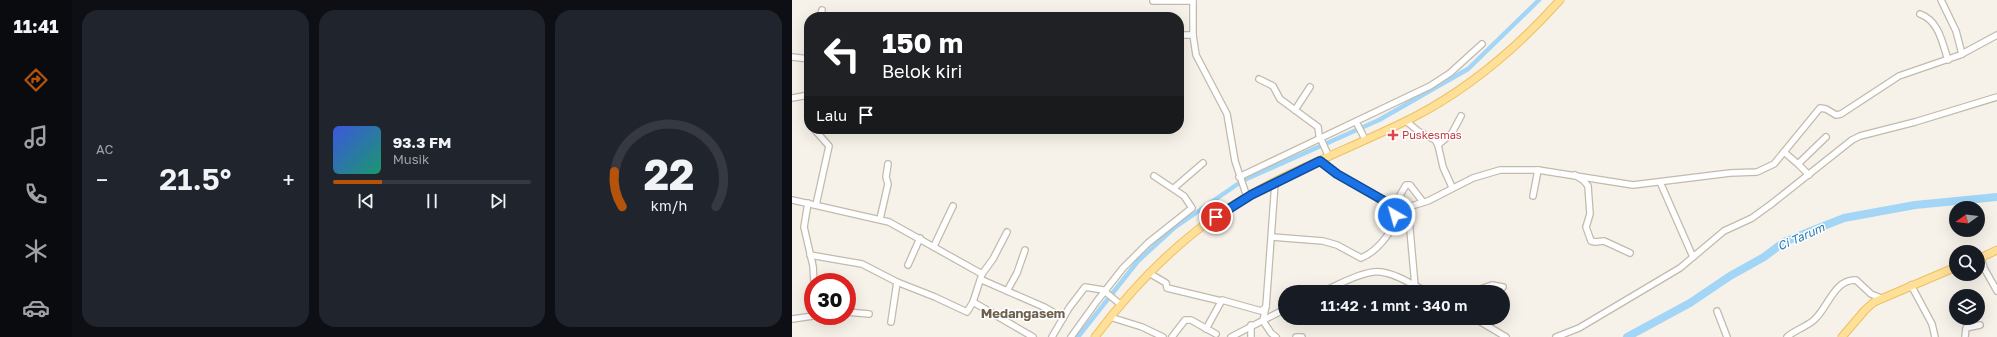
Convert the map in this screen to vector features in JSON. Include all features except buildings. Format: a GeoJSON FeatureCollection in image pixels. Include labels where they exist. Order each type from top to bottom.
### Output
{"type":"FeatureCollection","features":[{"type":"Feature","properties":{"kind":"main road"},"geometry":{"type":"LineString","coordinates":[[1095,337],[1120,304],[1149,273],[1201,227],[1245,194],[1275,183],[1320,161],[1328,155],[1406,121],[1456,92],[1523,40],[1560,0]]}},
{"type":"Feature","properties":{"kind":"main road"},"geometry":{"type":"LineString","coordinates":[[1985,256],[1997,250]]}},
{"type":"Feature","properties":{"kind":"main road"},"geometry":{"type":"LineString","coordinates":[[1842,337],[1865,310],[1881,298],[1949,270]]}},
{"type":"Feature","properties":{"kind":"street"},"geometry":{"type":"LineString","coordinates":[[1941,0],[1956,31],[1962,54]]}},
{"type":"Feature","properties":{"kind":"street"},"geometry":{"type":"LineString","coordinates":[[1153,1],[1194,1],[1193,35],[1199,62],[1227,114],[1239,178],[1245,194]]}},
{"type":"Feature","properties":{"kind":"street"},"geometry":{"type":"LineString","coordinates":[[1920,14],[1926,16],[1935,25],[1948,60]]}},
{"type":"Feature","properties":{"kind":"street"},"geometry":{"type":"LineString","coordinates":[[1184,35],[1193,35]]}},
{"type":"Feature","properties":{"kind":"street"},"geometry":{"type":"LineString","coordinates":[[1395,209],[1424,202],[1452,187],[1493,171],[1538,170],[1573,174],[1625,185],[1730,173],[1757,172],[1774,164],[1820,108],[1826,109],[1836,115],[1841,114],[1899,76],[1948,60],[1997,36]]}},
{"type":"Feature","properties":{"kind":"street"},"geometry":{"type":"LineString","coordinates":[[1239,178],[1403,100],[1441,79],[1482,44]]}},
{"type":"Feature","properties":{"kind":"street"},"geometry":{"type":"LineString","coordinates":[[792,57],[804,58]]}},
{"type":"Feature","properties":{"kind":"street"},"geometry":{"type":"LineString","coordinates":[[1259,79],[1273,86],[1280,99],[1318,127],[1320,139],[1328,155]]}},
{"type":"Feature","properties":{"kind":"street"},"geometry":{"type":"LineString","coordinates":[[1295,110],[1310,87]]}},
{"type":"Feature","properties":{"kind":"street"},"geometry":{"type":"LineString","coordinates":[[792,98],[804,96]]}},
{"type":"Feature","properties":{"kind":"street"},"geometry":{"type":"LineString","coordinates":[[1556,337],[1574,331],[1680,268],[1724,231],[1752,218],[1809,175],[1845,145],[1860,136],[1915,122],[1997,97]]}},
{"type":"Feature","properties":{"kind":"street"},"geometry":{"type":"LineString","coordinates":[[1438,145],[1452,133],[1460,116]]}},
{"type":"Feature","properties":{"kind":"street"},"geometry":{"type":"LineString","coordinates":[[1406,121],[1418,131],[1435,140],[1438,145],[1443,167],[1452,187]]}},
{"type":"Feature","properties":{"kind":"street"},"geometry":{"type":"LineString","coordinates":[[1357,123],[1364,138]]}},
{"type":"Feature","properties":{"kind":"street"},"geometry":{"type":"LineString","coordinates":[[816,205],[829,146],[818,134]]}},
{"type":"Feature","properties":{"kind":"street"},"geometry":{"type":"LineString","coordinates":[[1798,164],[1826,137]]}},
{"type":"Feature","properties":{"kind":"street"},"geometry":{"type":"LineString","coordinates":[[1784,152],[1809,175]]}},
{"type":"Feature","properties":{"kind":"street"},"geometry":{"type":"LineString","coordinates":[[1272,237],[1329,242],[1362,258],[1390,233],[1395,218],[1395,209],[1388,203],[1337,174],[1320,161]]}},
{"type":"Feature","properties":{"kind":"street"},"geometry":{"type":"LineString","coordinates":[[1174,188],[1203,163]]}},
{"type":"Feature","properties":{"kind":"street"},"geometry":{"type":"LineString","coordinates":[[880,219],[888,184],[886,177],[888,164]]}},
{"type":"Feature","properties":{"kind":"street"},"geometry":{"type":"LineString","coordinates":[[1533,196],[1538,170]]}},
{"type":"Feature","properties":{"kind":"street"},"geometry":{"type":"LineString","coordinates":[[1573,174],[1584,181],[1588,186],[1590,214],[1586,227],[1591,241],[1604,241],[1630,253]]}},
{"type":"Feature","properties":{"kind":"street"},"geometry":{"type":"LineString","coordinates":[[1071,337],[1123,268],[1148,243],[1192,208],[1189,201],[1174,188],[1154,176]]}},
{"type":"Feature","properties":{"kind":"street"},"geometry":{"type":"LineString","coordinates":[[1588,186],[1594,178]]}},
{"type":"Feature","properties":{"kind":"street"},"geometry":{"type":"LineString","coordinates":[[1660,182],[1693,257]]}},
{"type":"Feature","properties":{"kind":"street"},"geometry":{"type":"LineString","coordinates":[[1275,183],[1272,237],[1266,305],[1263,319],[1271,333],[1276,337]]}},
{"type":"Feature","properties":{"kind":"street"},"geometry":{"type":"LineString","coordinates":[[1415,285],[1407,207],[1400,195],[1406,184],[1410,185],[1424,202]]}},
{"type":"Feature","properties":{"kind":"street"},"geometry":{"type":"LineString","coordinates":[[792,200],[880,219],[920,238],[1007,291],[1063,318]]}},
{"type":"Feature","properties":{"kind":"street"},"geometry":{"type":"LineString","coordinates":[[808,203],[804,227],[814,266],[814,273]]}},
{"type":"Feature","properties":{"kind":"street"},"geometry":{"type":"LineString","coordinates":[[934,246],[953,206]]}},
{"type":"Feature","properties":{"kind":"street"},"geometry":{"type":"LineString","coordinates":[[810,255],[862,264],[897,282],[935,297],[965,312],[969,311],[982,277],[1007,232]]}},
{"type":"Feature","properties":{"kind":"street"},"geometry":{"type":"LineString","coordinates":[[908,265],[920,238]]}},
{"type":"Feature","properties":{"kind":"street"},"geometry":{"type":"LineString","coordinates":[[1007,291],[1017,273],[1025,250]]}},
{"type":"Feature","properties":{"kind":"street"},"geometry":{"type":"LineString","coordinates":[[1985,270],[1997,291]]}},
{"type":"Feature","properties":{"kind":"street"},"geometry":{"type":"LineString","coordinates":[[1339,285],[1365,274],[1376,272],[1388,274],[1413,285]]}},
{"type":"Feature","properties":{"kind":"street"},"geometry":{"type":"LineString","coordinates":[[1149,273],[1167,283],[1167,288],[1221,301],[1229,301],[1261,311],[1266,305]]}},
{"type":"Feature","properties":{"kind":"street"},"geometry":{"type":"LineString","coordinates":[[1787,337],[1815,319],[1822,312],[1837,288],[1848,281],[1856,280],[1872,294],[1881,298]]}},
{"type":"Feature","properties":{"kind":"street"},"geometry":{"type":"LineString","coordinates":[[891,322],[897,282]]}},
{"type":"Feature","properties":{"kind":"street"},"geometry":{"type":"LineString","coordinates":[[1911,285],[1932,324],[1935,337]]}},
{"type":"Feature","properties":{"kind":"street"},"geometry":{"type":"LineString","coordinates":[[1052,337],[1063,318],[1085,288],[1092,287],[1106,292],[1120,304]]}},
{"type":"Feature","properties":{"kind":"street"},"geometry":{"type":"LineString","coordinates":[[1206,329],[1221,301]]}},
{"type":"Feature","properties":{"kind":"street"},"geometry":{"type":"LineString","coordinates":[[973,302],[1033,337]]}},
{"type":"Feature","properties":{"kind":"street"},"geometry":{"type":"LineString","coordinates":[[1717,311],[1727,337]]}},
{"type":"Feature","properties":{"kind":"street"},"geometry":{"type":"LineString","coordinates":[[1231,337],[1251,325],[1278,312]]}},
{"type":"Feature","properties":{"kind":"street"},"geometry":{"type":"LineString","coordinates":[[856,313],[869,314]]}},
{"type":"Feature","properties":{"kind":"street"},"geometry":{"type":"LineString","coordinates":[[792,319],[804,317]]}},
{"type":"Feature","properties":{"kind":"street"},"geometry":{"type":"LineString","coordinates":[[1110,317],[1142,327],[1163,337]]}},
{"type":"Feature","properties":{"kind":"street"},"geometry":{"type":"LineString","coordinates":[[1172,337],[1185,320],[1191,320],[1216,334]]}},
{"type":"Feature","properties":{"kind":"street"},"geometry":{"type":"LineString","coordinates":[[1251,325],[1251,337]]}},
{"type":"Feature","properties":{"kind":"street"},"geometry":{"type":"LineString","coordinates":[[1486,325],[1506,337]]}},
{"type":"Feature","properties":{"kind":"street"},"geometry":{"type":"LineString","coordinates":[[1965,337],[1966,328],[1980,325]]}},
{"type":"Feature","properties":{"kind":"street"},"geometry":{"type":"LineString","coordinates":[[1296,337],[1302,337]]}},
{"type":"Feature","properties":{"kind":"waterway"},"geometry":{"type":"LineString","coordinates":[[1078,337],[1138,261],[1174,228],[1242,181],[1379,120],[1468,69],[1539,0]]}},
{"type":"Feature","properties":{"kind":"waterway","name":"Ci Tarum"},"geometry":{"type":"LineString","coordinates":[[1627,337],[1690,303],[1730,276],[1764,257],[1784,242],[1844,218],[1915,205],[1997,197]]}},
{"type":"Feature","properties":{"kind":"place","name":"Puskesmas"},"geometry":{"type":"Point","coordinates":[1393,135]}},
{"type":"Feature","properties":{"kind":"district","name":"Medangasem"},"geometry":{"type":"Point","coordinates":[1023,313]}},
{"type":"Feature","properties":{"kind":"route"},"geometry":{"type":"LineString","coordinates":[[1216,217],[1234,204],[1320,161],[1337,174],[1388,203],[1395,209],[1395,215]]}}]}
